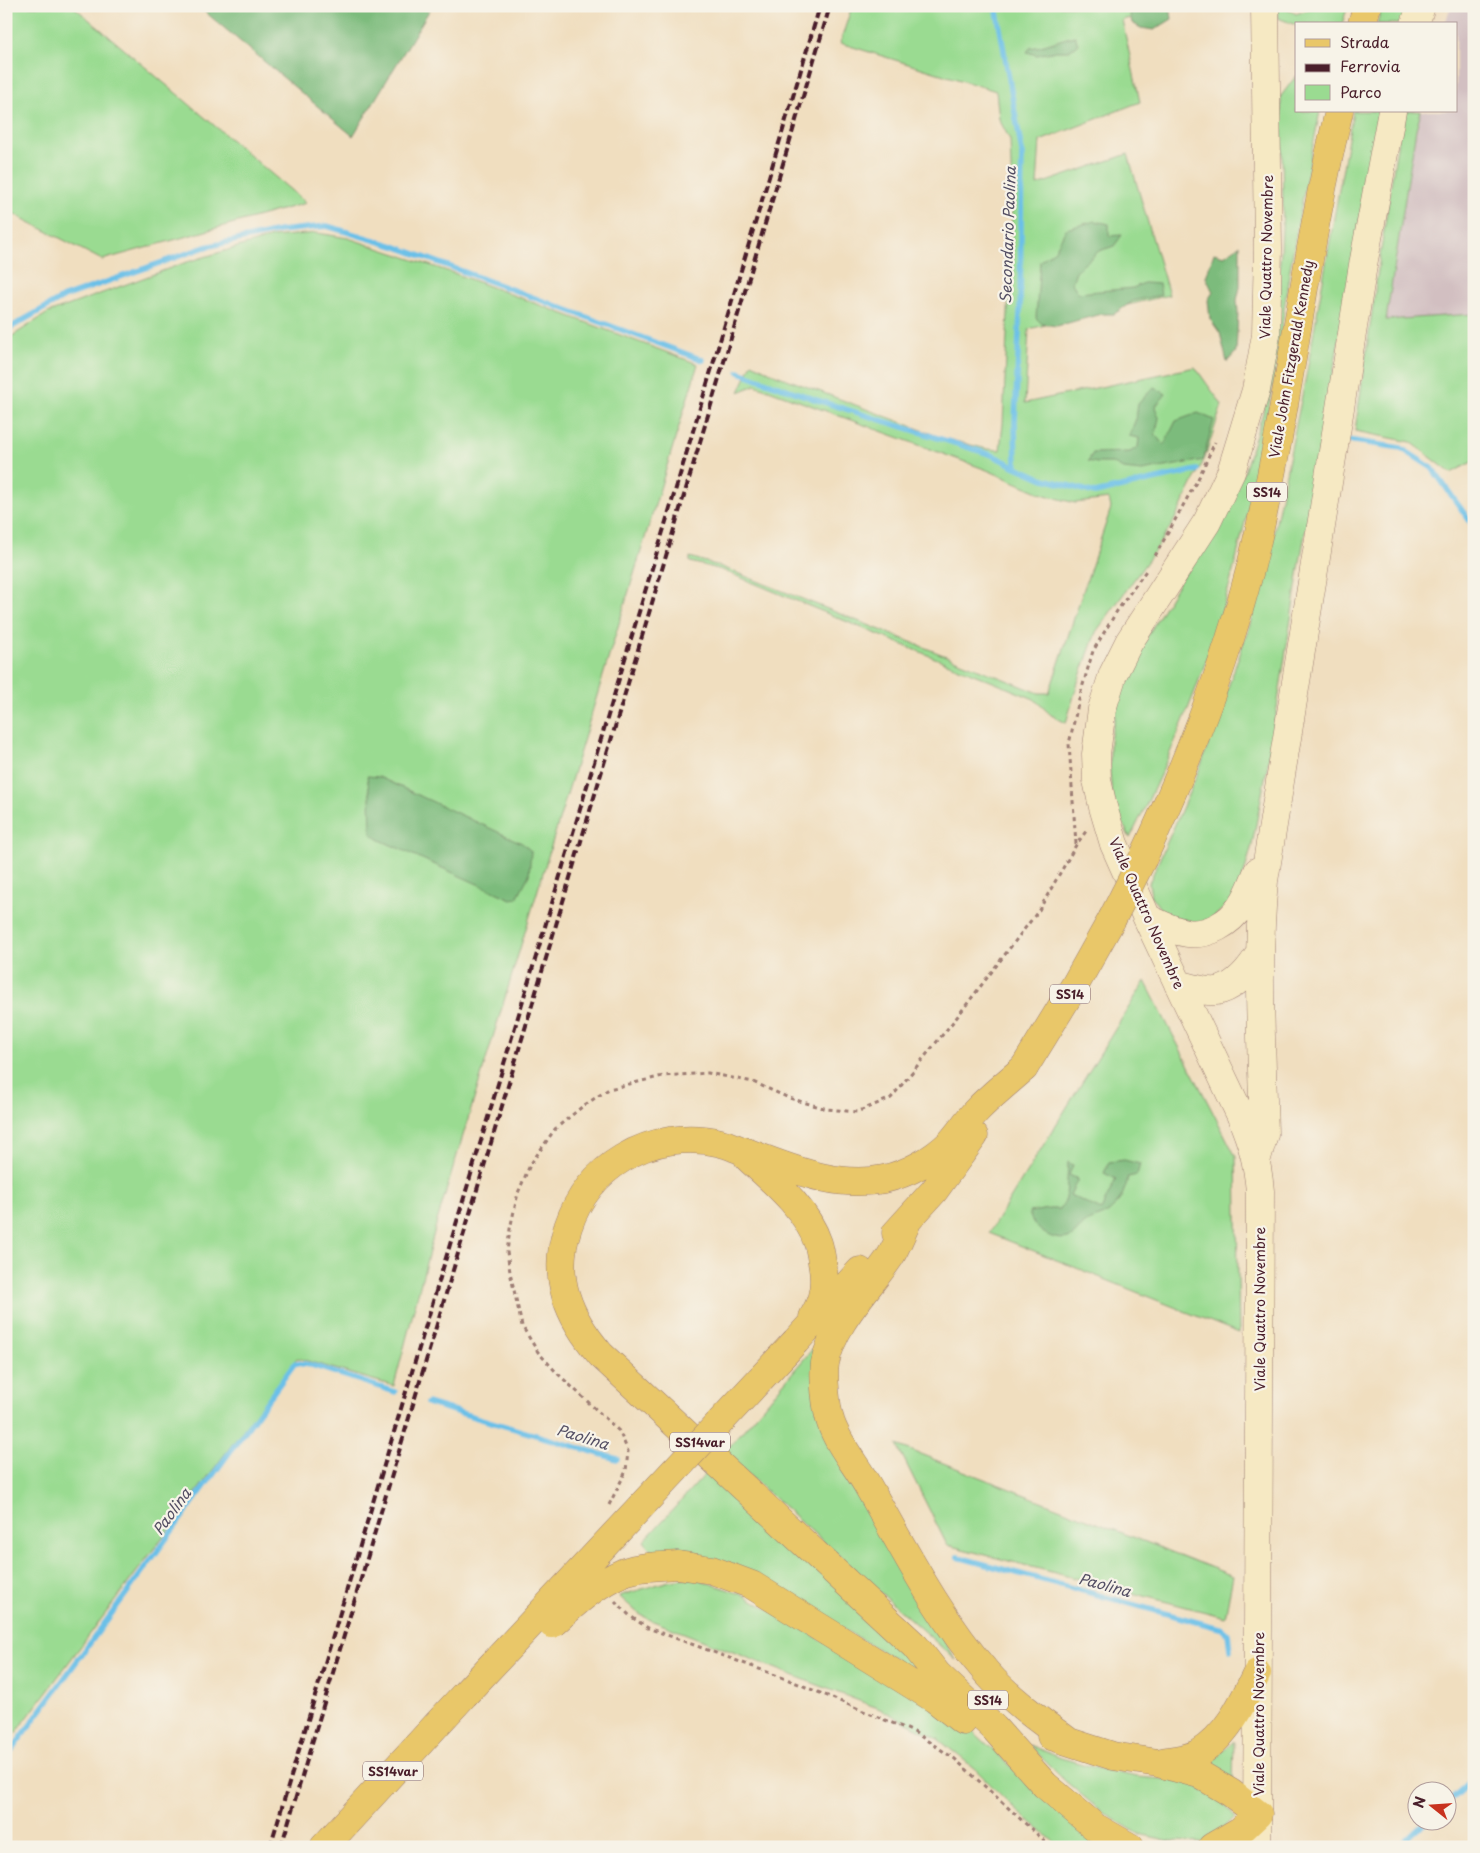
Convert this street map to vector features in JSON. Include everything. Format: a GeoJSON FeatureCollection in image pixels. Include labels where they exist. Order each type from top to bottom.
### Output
{"type":"FeatureCollection","features":[{"type":"Feature","properties":{"kind":"main road","name":"Viale Quattro Novembre"},"geometry":{"type":"LineString","coordinates":[[1257,1847],[1260,1190],[1257,1160],[1252,1143],[1232,1097],[1114,844],[1097,780],[1096,754],[1102,709],[1113,674],[1129,642],[1207,522],[1231,472],[1256,390],[1266,335],[1265,6]]}},
{"type":"Feature","properties":{"kind":"main road"},"geometry":{"type":"LineString","coordinates":[[1362,22],[1366,6]]}},
{"type":"Feature","properties":{"kind":"main road"},"geometry":{"type":"LineString","coordinates":[[1416,22],[1421,6]]}},
{"type":"Feature","properties":{"kind":"main road","name":"Viale John Fitzgerald Kennedy"},"geometry":{"type":"LineString","coordinates":[[1024,1068],[1075,985],[1112,919],[1177,785],[1206,711],[1242,601],[1261,522],[1312,239],[1339,112]]}},
{"type":"Feature","properties":{"kind":"main road"},"geometry":{"type":"LineString","coordinates":[[1257,1160],[1264,1134],[1260,953],[1261,914],[1269,847],[1363,265],[1392,112]]}},
{"type":"Feature","properties":{"kind":"main road"},"geometry":{"type":"LineString","coordinates":[[1147,918],[1174,930],[1189,934],[1204,932],[1223,925],[1242,906],[1269,847]]}},
{"type":"Feature","properties":{"kind":"main road"},"geometry":{"type":"LineString","coordinates":[[1178,984],[1206,990],[1220,990],[1249,971],[1260,953]]}},
{"type":"Feature","properties":{"kind":"main road"},"geometry":{"type":"LineString","coordinates":[[1232,1097],[1254,1051],[1262,1024]]}},
{"type":"Feature","properties":{"kind":"main road"},"geometry":{"type":"LineString","coordinates":[[1024,1068],[979,1108],[948,1144],[932,1157],[908,1171],[884,1179],[854,1182],[827,1180],[723,1143],[707,1140],[674,1140],[633,1152],[611,1166],[584,1193],[569,1222],[561,1258],[563,1289],[566,1298],[577,1324],[601,1355],[915,1646],[937,1674],[994,1728],[1045,1785]]}},
{"type":"Feature","properties":{"kind":"main road","name":"SS14var"},"geometry":{"type":"LineString","coordinates":[[324,1847],[908,1220],[934,1191],[1024,1068]]}},
{"type":"Feature","properties":{"kind":"main road"},"geometry":{"type":"LineString","coordinates":[[739,1150],[794,1203],[818,1243],[824,1271],[824,1290],[820,1306],[799,1338]]}},
{"type":"Feature","properties":{"kind":"main road"},"geometry":{"type":"LineString","coordinates":[[908,1220],[891,1255],[838,1328],[831,1342],[825,1365],[826,1398],[830,1422],[916,1570],[960,1640],[988,1674],[1017,1703],[1068,1741],[1113,1756],[1158,1763],[1199,1774],[1231,1793],[1258,1814],[1241,1830],[1212,1847]]}},
{"type":"Feature","properties":{"kind":"main road"},"geometry":{"type":"LineString","coordinates":[[464,1695],[508,1668],[552,1623],[596,1587],[626,1572],[652,1566],[678,1565],[712,1570],[752,1585],[935,1699],[1018,1766],[1045,1785],[1095,1827],[1130,1847]]}},
{"type":"Feature","properties":{"kind":"main road","name":"SS14"},"geometry":{"type":"LineString","coordinates":[[915,1646],[997,1707],[1036,1730],[1068,1741]]}},
{"type":"Feature","properties":{"kind":"main road"},"geometry":{"type":"LineString","coordinates":[[1158,1763],[1196,1755],[1217,1739],[1243,1701],[1257,1673]]}},
{"type":"Feature","properties":{"kind":"path"},"geometry":{"type":"LineString","coordinates":[[607,1508],[626,1471],[628,1451],[619,1431],[556,1372],[538,1352],[522,1326],[510,1272],[507,1252],[518,1193],[530,1165],[550,1136],[555,1129],[583,1106],[609,1089],[663,1076],[708,1073],[753,1082],[789,1098],[827,1109],[857,1112],[891,1098],[957,1017],[1039,910],[1076,845]]}},
{"type":"Feature","properties":{"kind":"path"},"geometry":{"type":"LineString","coordinates":[[610,1596],[630,1616],[648,1628],[779,1676],[914,1732],[954,1758],[1051,1847]]}},
{"type":"Feature","properties":{"kind":"shaded area"},"geometry":{"type":"Polygon","coordinates":[[[1451,6],[1474,6],[1474,314],[1385,320],[1416,129],[1421,112],[1458,112],[1458,22],[1446,22],[1451,6]]]}},
{"type":"Feature","properties":{"kind":"green space"},"geometry":{"type":"Polygon","coordinates":[[[6,6],[73,6],[306,203],[102,260],[6,210],[6,6]]]}},
{"type":"Feature","properties":{"kind":"green space"},"geometry":{"type":"Polygon","coordinates":[[[198,6],[432,6],[353,136],[198,6]]]}},
{"type":"Feature","properties":{"kind":"green space"},"geometry":{"type":"Polygon","coordinates":[[[852,6],[1166,6],[1166,9],[1122,20],[1140,102],[1040,141],[1037,185],[1128,154],[1169,295],[1029,329],[1025,403],[1195,367],[1222,405],[1204,460],[1173,523],[1096,632],[1066,723],[1051,715],[1034,699],[722,570],[690,562],[690,557],[722,567],[1039,693],[1049,693],[1111,508],[1109,499],[1075,503],[1045,495],[987,470],[755,385],[739,392],[752,363],[776,375],[943,438],[987,449],[1000,450],[1003,424],[1012,193],[1010,140],[999,119],[996,91],[840,43],[852,6]]]}},
{"type":"Feature","properties":{"kind":"green space"},"geometry":{"type":"Polygon","coordinates":[[[1128,6],[1170,6],[1172,19],[1154,30],[1141,28],[1132,23],[1128,6]]]}},
{"type":"Feature","properties":{"kind":"green space"},"geometry":{"type":"Polygon","coordinates":[[[1277,6],[1282,6],[1296,14],[1319,6],[1348,6],[1343,22],[1295,22],[1295,25],[1278,18],[1277,6]]]}},
{"type":"Feature","properties":{"kind":"green space"},"geometry":{"type":"Polygon","coordinates":[[[1382,6],[1407,6],[1402,22],[1378,22],[1382,6]]]}},
{"type":"Feature","properties":{"kind":"green space"},"geometry":{"type":"Polygon","coordinates":[[[1075,36],[1078,44],[1069,51],[1056,51],[1037,55],[1027,52],[1030,48],[1075,36]]]}},
{"type":"Feature","properties":{"kind":"green space"},"geometry":{"type":"Polygon","coordinates":[[[1295,77],[1295,112],[1320,112],[1292,254],[1277,362],[1250,501],[1230,584],[1207,659],[1179,732],[1130,838],[1117,812],[1112,795],[1110,774],[1110,740],[1121,690],[1130,666],[1244,472],[1263,413],[1281,252],[1283,206],[1281,96],[1295,77]]]}},
{"type":"Feature","properties":{"kind":"green space"},"geometry":{"type":"Polygon","coordinates":[[[1353,112],[1379,112],[1301,556],[1269,758],[1252,845],[1238,895],[1205,925],[1164,914],[1151,896],[1149,883],[1200,768],[1250,624],[1272,542],[1306,376],[1353,112]]]}},
{"type":"Feature","properties":{"kind":"green space"},"geometry":{"type":"Polygon","coordinates":[[[1406,112],[1421,112],[1416,129],[1386,320],[1474,314],[1474,461],[1451,473],[1411,442],[1355,431],[1398,140],[1406,112]]]}},
{"type":"Feature","properties":{"kind":"green space"},"geometry":{"type":"Polygon","coordinates":[[[1095,221],[1109,224],[1109,236],[1122,235],[1114,246],[1099,251],[1076,271],[1072,283],[1078,293],[1133,288],[1144,283],[1159,284],[1161,295],[1133,301],[1114,314],[1101,314],[1057,326],[1042,324],[1036,318],[1040,261],[1055,250],[1066,229],[1095,221]]]}},
{"type":"Feature","properties":{"kind":"green space"},"geometry":{"type":"Polygon","coordinates":[[[317,233],[348,238],[456,274],[698,364],[437,1221],[394,1386],[297,1358],[6,1746],[6,340],[48,313],[184,263],[272,237],[317,233]]]}},
{"type":"Feature","properties":{"kind":"green space"},"geometry":{"type":"Polygon","coordinates":[[[1240,245],[1240,287],[1237,300],[1236,352],[1227,362],[1220,333],[1210,319],[1208,300],[1213,292],[1206,277],[1214,253],[1224,256],[1240,245]]]}},
{"type":"Feature","properties":{"kind":"green space"},"geometry":{"type":"Polygon","coordinates":[[[1154,387],[1166,394],[1155,407],[1159,418],[1155,435],[1164,445],[1176,421],[1198,413],[1214,420],[1204,460],[1142,471],[1123,469],[1112,463],[1088,461],[1093,453],[1130,452],[1138,447],[1139,438],[1129,436],[1136,419],[1138,404],[1154,387]]]}},
{"type":"Feature","properties":{"kind":"green space"},"geometry":{"type":"Polygon","coordinates":[[[367,776],[379,777],[522,843],[531,851],[529,875],[517,898],[511,899],[380,840],[371,834],[370,796],[367,776]]]}},
{"type":"Feature","properties":{"kind":"green space"},"geometry":{"type":"Polygon","coordinates":[[[1145,981],[1236,1157],[1239,1333],[989,1233],[1145,981]]]}},
{"type":"Feature","properties":{"kind":"green space"},"geometry":{"type":"Polygon","coordinates":[[[1124,1160],[1140,1164],[1137,1175],[1128,1177],[1121,1198],[1106,1214],[1088,1221],[1073,1236],[1064,1239],[1045,1234],[1034,1224],[1029,1212],[1060,1209],[1066,1199],[1068,1162],[1073,1165],[1069,1175],[1078,1179],[1070,1195],[1101,1210],[1116,1179],[1104,1173],[1109,1162],[1124,1160]]]}},
{"type":"Feature","properties":{"kind":"green space"},"geometry":{"type":"Polygon","coordinates":[[[815,1346],[819,1415],[836,1454],[956,1660],[724,1453],[815,1346]]]}},
{"type":"Feature","properties":{"kind":"green space"},"geometry":{"type":"Polygon","coordinates":[[[897,1445],[1233,1576],[1225,1617],[947,1545],[897,1445]]]}},
{"type":"Feature","properties":{"kind":"green space"},"geometry":{"type":"Polygon","coordinates":[[[712,1467],[937,1683],[754,1578],[646,1556],[651,1550],[644,1541],[712,1467]]]}},
{"type":"Feature","properties":{"kind":"green space"},"geometry":{"type":"Polygon","coordinates":[[[694,1578],[744,1595],[964,1723],[1029,1783],[1107,1847],[1060,1847],[1013,1807],[975,1769],[938,1739],[880,1709],[653,1621],[639,1614],[619,1596],[669,1581],[694,1578]]]}},
{"type":"Feature","properties":{"kind":"green space"},"geometry":{"type":"Polygon","coordinates":[[[1234,1741],[1233,1779],[1202,1763],[1219,1754],[1234,1741]]]}},
{"type":"Feature","properties":{"kind":"green space"},"geometry":{"type":"Polygon","coordinates":[[[1029,1745],[1061,1758],[1104,1770],[1137,1777],[1188,1781],[1223,1801],[1235,1817],[1224,1828],[1202,1842],[1171,1841],[1139,1834],[1102,1812],[1064,1780],[1029,1745]]]}},
{"type":"Feature","properties":{"kind":"waterway","name":"Secondario Paolina"},"geometry":{"type":"LineString","coordinates":[[996,6],[1022,152],[1020,311],[1015,422],[1016,467],[1041,478],[1095,493],[1197,470]]}},
{"type":"Feature","properties":{"kind":"waterway"},"geometry":{"type":"LineString","coordinates":[[6,330],[64,297],[205,247],[279,231],[327,226],[394,246],[703,360]]}},
{"type":"Feature","properties":{"kind":"waterway","name":"Secondario Paolina"},"geometry":{"type":"LineString","coordinates":[[739,372],[817,400],[992,455],[1016,467]]}},
{"type":"Feature","properties":{"kind":"waterway","name":"Secondario Paolina"},"geometry":{"type":"LineString","coordinates":[[1347,440],[1401,448],[1432,468],[1474,527]]}},
{"type":"Feature","properties":{"kind":"waterway","name":"Paolina"},"geometry":{"type":"LineString","coordinates":[[6,1758],[295,1363],[311,1365],[395,1392]]}},
{"type":"Feature","properties":{"kind":"waterway","name":"Paolina"},"geometry":{"type":"LineString","coordinates":[[427,1403],[617,1459]]}},
{"type":"Feature","properties":{"kind":"waterway","name":"Paolina"},"geometry":{"type":"LineString","coordinates":[[958,1557],[1223,1629],[1228,1634],[1230,1650]]}},
{"type":"Feature","properties":{"kind":"waterway","name":"Paolina"},"geometry":{"type":"LineString","coordinates":[[1458,1793],[1474,1778]]}},
{"type":"Feature","properties":{"kind":"waterway","name":"Paolina"},"geometry":{"type":"LineString","coordinates":[[1398,1847],[1416,1830]]}},
{"type":"Feature","properties":{"kind":"railway"},"geometry":{"type":"LineString","coordinates":[[270,1847],[820,6]]}},
{"type":"Feature","properties":{"kind":"railway"},"geometry":{"type":"LineString","coordinates":[[281,1847],[830,6]]}}]}
